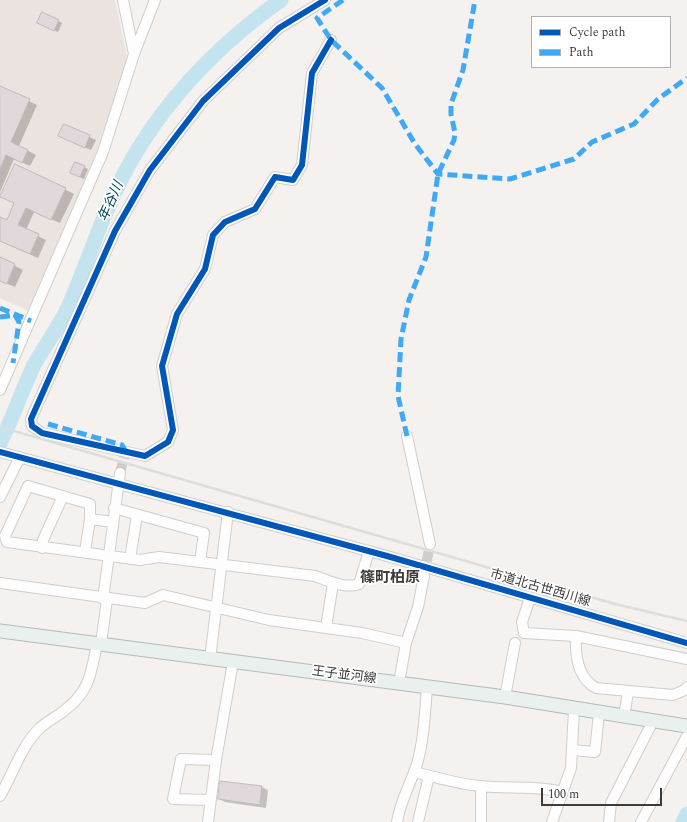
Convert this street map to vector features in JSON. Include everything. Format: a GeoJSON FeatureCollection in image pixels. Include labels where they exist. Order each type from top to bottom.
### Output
{"type":"FeatureCollection","features":[{"type":"Feature","properties":{"kind":"main road","name":"王子並河線"},"geometry":{"type":"LineString","coordinates":[[0,631],[505,697],[687,726]]}},
{"type":"Feature","properties":{"kind":"street"},"geometry":{"type":"LineString","coordinates":[[123,0],[134,54]]}},
{"type":"Feature","properties":{"kind":"street"},"geometry":{"type":"LineString","coordinates":[[0,390],[103,152],[134,54],[155,0]]}},
{"type":"Feature","properties":{"kind":"street"},"geometry":{"type":"LineString","coordinates":[[325,0],[279,28],[203,101],[150,170],[115,231],[31,419],[32,426],[42,433],[58,438],[124,454],[145,456],[168,442],[173,430],[162,366],[177,314],[205,269],[213,235],[225,222],[255,209],[274,177],[293,180],[302,165],[312,73],[331,40]]}},
{"type":"Feature","properties":{"kind":"street"},"geometry":{"type":"LineString","coordinates":[[407,436],[430,544]]}},
{"type":"Feature","properties":{"kind":"street","name":"市道北古世西川線"},"geometry":{"type":"LineString","coordinates":[[0,452],[119,478],[228,512],[387,556],[687,643]]}},
{"type":"Feature","properties":{"kind":"street"},"geometry":{"type":"LineString","coordinates":[[0,496],[15,456]]}},
{"type":"Feature","properties":{"kind":"street"},"geometry":{"type":"LineString","coordinates":[[0,796],[27,743],[40,727],[67,709],[84,692],[89,683],[99,644],[105,599],[108,555],[119,478]]}},
{"type":"Feature","properties":{"kind":"street"},"geometry":{"type":"LineString","coordinates":[[85,552],[90,519],[90,504],[28,486],[4,536],[7,542],[42,548],[85,552],[140,560],[159,557],[315,576],[333,583],[353,587],[360,584],[369,551]]}},
{"type":"Feature","properties":{"kind":"street"},"geometry":{"type":"LineString","coordinates":[[42,548],[43,540],[63,496]]}},
{"type":"Feature","properties":{"kind":"street"},"geometry":{"type":"LineString","coordinates":[[114,508],[204,534],[200,562]]}},
{"type":"Feature","properties":{"kind":"street"},"geometry":{"type":"LineString","coordinates":[[210,659],[228,512]]}},
{"type":"Feature","properties":{"kind":"street"},"geometry":{"type":"LineString","coordinates":[[130,558],[137,515]]}},
{"type":"Feature","properties":{"kind":"street"},"geometry":{"type":"LineString","coordinates":[[90,519],[113,522]]}},
{"type":"Feature","properties":{"kind":"street"},"geometry":{"type":"LineString","coordinates":[[399,683],[406,643],[418,607],[424,576]]}},
{"type":"Feature","properties":{"kind":"street"},"geometry":{"type":"LineString","coordinates":[[0,583],[105,599],[145,603],[163,595],[190,600],[216,608],[269,620],[362,633],[406,643]]}},
{"type":"Feature","properties":{"kind":"street"},"geometry":{"type":"LineString","coordinates":[[326,628],[333,583]]}},
{"type":"Feature","properties":{"kind":"street"},"geometry":{"type":"LineString","coordinates":[[530,598],[522,622],[524,633],[576,636],[687,659]]}},
{"type":"Feature","properties":{"kind":"street"},"geometry":{"type":"LineString","coordinates":[[576,636],[575,654],[590,684],[596,688],[673,695],[687,688]]}},
{"type":"Feature","properties":{"kind":"street"},"geometry":{"type":"LineString","coordinates":[[505,697],[515,643]]}},
{"type":"Feature","properties":{"kind":"street"},"geometry":{"type":"LineString","coordinates":[[208,822],[216,760],[233,662]]}},
{"type":"Feature","properties":{"kind":"street"},"geometry":{"type":"LineString","coordinates":[[398,822],[399,811],[414,772],[423,739],[427,687]]}},
{"type":"Feature","properties":{"kind":"street"},"geometry":{"type":"LineString","coordinates":[[624,717],[628,692]]}},
{"type":"Feature","properties":{"kind":"street"},"geometry":{"type":"LineString","coordinates":[[552,822],[571,768],[574,709]]}},
{"type":"Feature","properties":{"kind":"street"},"geometry":{"type":"LineString","coordinates":[[573,750],[595,752],[599,713]]}},
{"type":"Feature","properties":{"kind":"street"},"geometry":{"type":"LineString","coordinates":[[609,822],[611,803],[650,727],[651,721]]}},
{"type":"Feature","properties":{"kind":"street"},"geometry":{"type":"LineString","coordinates":[[641,822],[687,736]]}},
{"type":"Feature","properties":{"kind":"street"},"geometry":{"type":"LineString","coordinates":[[210,800],[174,799],[181,759],[216,760]]}},
{"type":"Feature","properties":{"kind":"street"},"geometry":{"type":"LineString","coordinates":[[414,772],[458,783],[482,786],[551,789],[563,792]]}},
{"type":"Feature","properties":{"kind":"street"},"geometry":{"type":"LineString","coordinates":[[418,822],[429,776]]}},
{"type":"Feature","properties":{"kind":"street"},"geometry":{"type":"LineString","coordinates":[[481,822],[482,786]]}},
{"type":"Feature","properties":{"kind":"shaded area"},"geometry":{"type":"Polygon","coordinates":[[[0,0],[115,0],[128,62],[96,153],[29,311],[0,298],[0,0]]]}},
{"type":"Feature","properties":{"kind":"building"},"geometry":{"type":"Polygon","coordinates":[[[42,12],[59,20],[54,31],[37,23],[42,12]]]}},
{"type":"Feature","properties":{"kind":"building"},"geometry":{"type":"Polygon","coordinates":[[[0,86],[30,99],[11,142],[28,150],[22,163],[6,155],[0,169],[0,86]]]}},
{"type":"Feature","properties":{"kind":"building"},"geometry":{"type":"Polygon","coordinates":[[[64,124],[90,135],[85,148],[58,136],[64,124]]]}},
{"type":"Feature","properties":{"kind":"building"},"geometry":{"type":"Polygon","coordinates":[[[75,162],[85,166],[80,177],[70,173],[75,162]]]}},
{"type":"Feature","properties":{"kind":"building"},"geometry":{"type":"Polygon","coordinates":[[[15,164],[66,188],[51,220],[26,208],[18,225],[39,234],[30,254],[0,241],[0,217],[7,220],[14,203],[0,197],[15,164]]]}},
{"type":"Feature","properties":{"kind":"building"},"geometry":{"type":"Polygon","coordinates":[[[0,257],[15,264],[7,284],[0,281],[0,257]]]}},
{"type":"Feature","properties":{"kind":"building"},"geometry":{"type":"Polygon","coordinates":[[[220,781],[262,786],[260,805],[218,799],[220,781]]]}},
{"type":"Feature","properties":{"kind":"waterway","name":"年谷川"},"geometry":{"type":"LineString","coordinates":[[0,443],[34,365],[69,305],[103,218],[116,190],[131,161],[148,134],[186,84],[231,40],[255,19],[281,0]]}},
{"type":"Feature","properties":{"kind":"waterway"},"geometry":{"type":"LineString","coordinates":[[683,822],[687,814]]}},
{"type":"Feature","properties":{"kind":"tunnel"},"geometry":{"type":"LineString","coordinates":[[120,473],[124,457]]}},
{"type":"Feature","properties":{"kind":"tunnel"},"geometry":{"type":"LineString","coordinates":[[424,576],[430,544]]}},
{"type":"Feature","properties":{"kind":"railway"},"geometry":{"type":"LineString","coordinates":[[0,427],[615,604],[687,621]]}},
{"type":"Feature","properties":{"kind":"marked path"},"geometry":{"type":"LineString","coordinates":[[343,0],[317,18],[331,40],[382,88],[415,144],[438,174],[510,179],[574,159],[592,142],[634,124],[658,99],[687,78]]}},
{"type":"Feature","properties":{"kind":"marked path"},"geometry":{"type":"LineString","coordinates":[[407,436],[398,396],[401,339],[409,300],[426,257],[438,174],[454,140],[455,133],[451,114],[451,104],[463,70],[475,0]]}},
{"type":"Feature","properties":{"kind":"marked path"},"geometry":{"type":"LineString","coordinates":[[0,308],[31,321]]}},
{"type":"Feature","properties":{"kind":"marked path"},"geometry":{"type":"LineString","coordinates":[[0,317],[15,315],[19,322],[13,363]]}},
{"type":"Feature","properties":{"kind":"marked path"},"geometry":{"type":"LineString","coordinates":[[48,424],[122,445],[125,450]]}},
{"type":"Feature","properties":{"kind":"cycle path"},"geometry":{"type":"LineString","coordinates":[[325,0],[279,28],[203,101],[150,170],[115,231],[31,419],[32,426],[42,433],[145,456],[168,442],[173,430],[162,366],[177,314],[205,269],[213,235],[225,222],[255,209],[275,177],[293,180],[302,165],[312,73],[331,40]]}},
{"type":"Feature","properties":{"kind":"cycle path"},"geometry":{"type":"LineString","coordinates":[[0,452],[387,556],[687,643]]}},
{"type":"Feature","properties":{"kind":"district","name":"篠町柏原"},"geometry":{"type":"Point","coordinates":[390,579]}}]}
